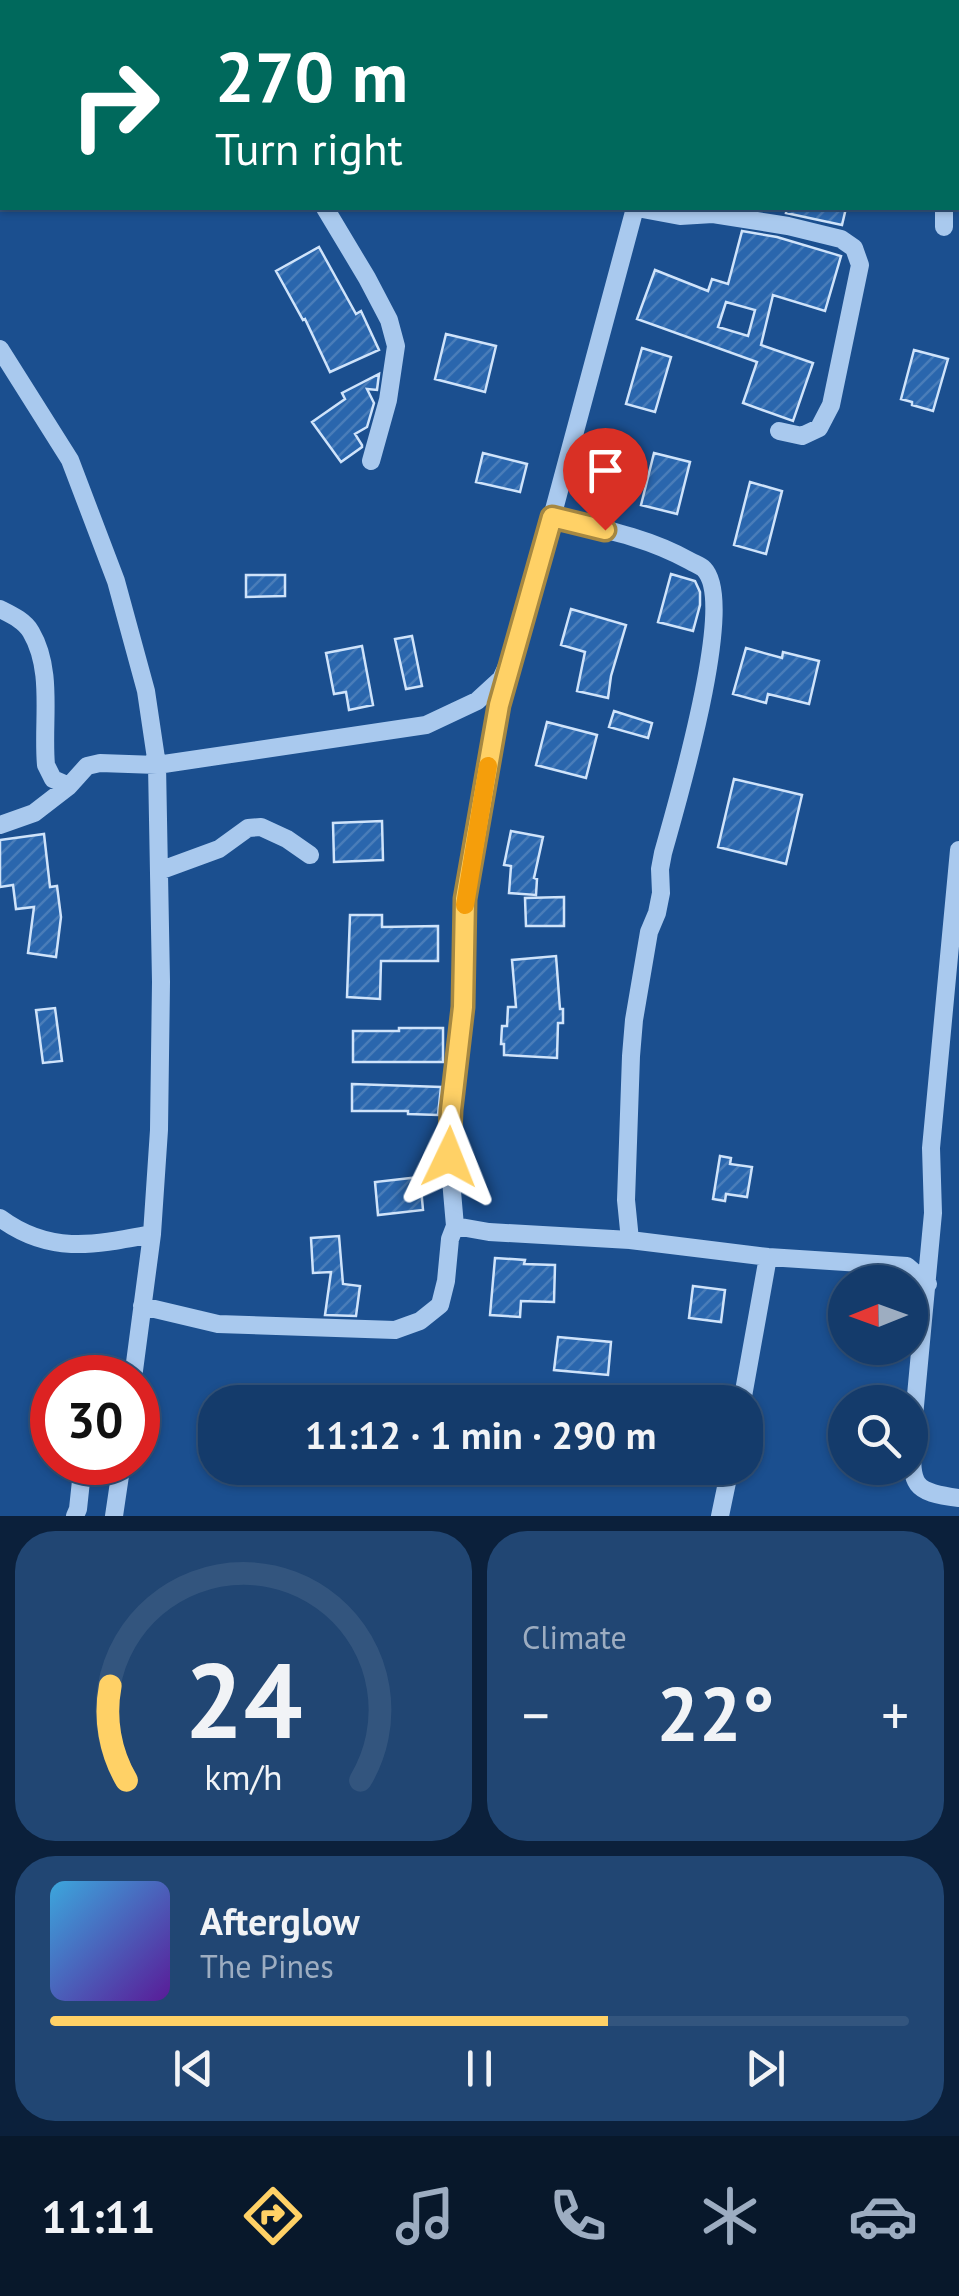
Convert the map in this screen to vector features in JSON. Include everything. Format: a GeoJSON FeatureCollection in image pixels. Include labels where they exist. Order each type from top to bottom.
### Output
{"type":"FeatureCollection","features":[{"type":"Feature","properties":{"kind":"street"},"geometry":{"type":"LineString","coordinates":[[325,210],[374,292],[396,346],[388,400],[371,461]]}},
{"type":"Feature","properties":{"kind":"street"},"geometry":{"type":"LineString","coordinates":[[142,1306],[218,1324],[396,1330],[420,1321],[440,1305],[455,1226],[449,1157],[463,1007],[465,899],[499,705],[635,210]]}},
{"type":"Feature","properties":{"kind":"street"},"geometry":{"type":"LineString","coordinates":[[647,210],[680,216],[713,214],[788,226],[841,239],[854,248],[860,265],[831,405],[819,428],[802,436],[778,432]]}},
{"type":"Feature","properties":{"kind":"street"},"geometry":{"type":"LineString","coordinates":[[944,210],[944,227]]}},
{"type":"Feature","properties":{"kind":"street"},"geometry":{"type":"LineString","coordinates":[[0,348],[77,477],[121,600],[146,691],[157,765],[162,982],[159,1130],[152,1234],[136,1355]]}},
{"type":"Feature","properties":{"kind":"street"},"geometry":{"type":"LineString","coordinates":[[552,517],[631,536],[673,551],[704,569],[714,599],[706,682],[663,853],[661,893],[649,932],[634,1020],[626,1200],[630,1240]]}},
{"type":"Feature","properties":{"kind":"street"},"geometry":{"type":"LineString","coordinates":[[0,609],[30,630],[38,648],[44,665],[46,765],[53,779],[69,786]]}},
{"type":"Feature","properties":{"kind":"street"},"geometry":{"type":"LineString","coordinates":[[0,825],[34,813],[69,786],[87,766],[100,762],[157,765],[426,725],[477,702],[502,680],[519,640]]}},
{"type":"Feature","properties":{"kind":"street"},"geometry":{"type":"LineString","coordinates":[[159,871],[219,849],[248,828],[261,827],[310,855]]}},
{"type":"Feature","properties":{"kind":"street"},"geometry":{"type":"LineString","coordinates":[[928,1265],[933,1213],[930,1148],[959,850]]}},
{"type":"Feature","properties":{"kind":"street"},"geometry":{"type":"LineString","coordinates":[[0,1218],[54,1243],[94,1245],[152,1234]]}},
{"type":"Feature","properties":{"kind":"street"},"geometry":{"type":"LineString","coordinates":[[455,1226],[893,1265]]}},
{"type":"Feature","properties":{"kind":"street"},"geometry":{"type":"LineString","coordinates":[[908,1265],[928,1250]]}},
{"type":"Feature","properties":{"kind":"street"},"geometry":{"type":"LineString","coordinates":[[745,1385],[768,1256]]}},
{"type":"Feature","properties":{"kind":"street"},"geometry":{"type":"LineString","coordinates":[[918,1365],[912,1410],[915,1482],[934,1494],[959,1498]]}},
{"type":"Feature","properties":{"kind":"street"},"geometry":{"type":"LineString","coordinates":[[74,1516],[81,1485]]}},
{"type":"Feature","properties":{"kind":"street"},"geometry":{"type":"LineString","coordinates":[[114,1516],[119,1485]]}},
{"type":"Feature","properties":{"kind":"street"},"geometry":{"type":"LineString","coordinates":[[720,1516],[726,1485]]}},
{"type":"Feature","properties":{"kind":"building"},"geometry":{"type":"Polygon","coordinates":[[[787,210],[846,210],[842,225],[786,213],[787,210]]]}},
{"type":"Feature","properties":{"kind":"building"},"geometry":{"type":"Polygon","coordinates":[[[742,231],[841,256],[825,311],[773,295],[761,345],[813,363],[793,421],[743,403],[757,362],[637,319],[655,270],[708,291],[712,279],[728,284],[742,231]],[[726,302],[718,327],[748,336],[755,310],[726,302]]]}},
{"type":"Feature","properties":{"kind":"building"},"geometry":{"type":"Polygon","coordinates":[[[319,247],[356,314],[361,311],[379,350],[330,372],[276,271],[319,247]]]}},
{"type":"Feature","properties":{"kind":"building"},"geometry":{"type":"Polygon","coordinates":[[[446,334],[496,346],[485,392],[435,379],[446,334]]]}},
{"type":"Feature","properties":{"kind":"building"},"geometry":{"type":"Polygon","coordinates":[[[642,348],[671,357],[655,412],[626,404],[642,348]]]}},
{"type":"Feature","properties":{"kind":"building"},"geometry":{"type":"Polygon","coordinates":[[[914,350],[948,359],[933,411],[901,399],[914,350]]]}},
{"type":"Feature","properties":{"kind":"building"},"geometry":{"type":"Polygon","coordinates":[[[379,374],[377,390],[367,389],[374,403],[367,427],[355,434],[362,447],[341,462],[312,422],[345,399],[342,393],[379,374]]]}},
{"type":"Feature","properties":{"kind":"building"},"geometry":{"type":"Polygon","coordinates":[[[483,453],[527,464],[520,492],[476,482],[483,453]]]}},
{"type":"Feature","properties":{"kind":"building"},"geometry":{"type":"Polygon","coordinates":[[[654,453],[690,462],[677,514],[641,505],[654,453]]]}},
{"type":"Feature","properties":{"kind":"building"},"geometry":{"type":"Polygon","coordinates":[[[750,482],[782,491],[766,554],[734,545],[750,482]]]}},
{"type":"Feature","properties":{"kind":"building"},"geometry":{"type":"Polygon","coordinates":[[[671,574],[695,581],[700,592],[693,631],[658,622],[671,574]]]}},
{"type":"Feature","properties":{"kind":"building"},"geometry":{"type":"Polygon","coordinates":[[[246,575],[285,575],[285,596],[246,597],[246,575]]]}},
{"type":"Feature","properties":{"kind":"building"},"geometry":{"type":"Polygon","coordinates":[[[571,609],[626,625],[608,698],[577,691],[585,652],[561,645],[571,609]]]}},
{"type":"Feature","properties":{"kind":"building"},"geometry":{"type":"Polygon","coordinates":[[[412,636],[422,686],[406,689],[395,639],[412,636]]]}},
{"type":"Feature","properties":{"kind":"building"},"geometry":{"type":"Polygon","coordinates":[[[362,646],[373,705],[349,710],[346,692],[334,694],[326,653],[362,646]]]}},
{"type":"Feature","properties":{"kind":"building"},"geometry":{"type":"Polygon","coordinates":[[[746,648],[782,658],[783,652],[819,661],[809,704],[768,694],[766,703],[733,694],[746,648]]]}},
{"type":"Feature","properties":{"kind":"building"},"geometry":{"type":"Polygon","coordinates":[[[614,711],[652,723],[648,738],[609,727],[614,711]]]}},
{"type":"Feature","properties":{"kind":"building"},"geometry":{"type":"Polygon","coordinates":[[[547,722],[597,735],[586,778],[536,765],[547,722]]]}},
{"type":"Feature","properties":{"kind":"building"},"geometry":{"type":"Polygon","coordinates":[[[734,779],[802,795],[786,864],[718,847],[734,779]]]}},
{"type":"Feature","properties":{"kind":"building"},"geometry":{"type":"Polygon","coordinates":[[[382,821],[383,860],[334,862],[333,823],[382,821]]]}},
{"type":"Feature","properties":{"kind":"building"},"geometry":{"type":"Polygon","coordinates":[[[511,831],[543,837],[534,878],[536,895],[509,893],[511,866],[504,865],[511,831]]]}},
{"type":"Feature","properties":{"kind":"building"},"geometry":{"type":"Polygon","coordinates":[[[44,834],[50,887],[57,886],[61,917],[56,957],[28,953],[34,907],[16,909],[13,885],[0,887],[0,840],[44,834]]]}},
{"type":"Feature","properties":{"kind":"building"},"geometry":{"type":"Polygon","coordinates":[[[564,897],[564,926],[526,926],[525,898],[564,897]]]}},
{"type":"Feature","properties":{"kind":"building"},"geometry":{"type":"Polygon","coordinates":[[[350,915],[382,915],[382,927],[438,926],[438,961],[381,961],[380,999],[347,997],[350,915]]]}},
{"type":"Feature","properties":{"kind":"building"},"geometry":{"type":"Polygon","coordinates":[[[556,956],[563,1009],[563,1023],[558,1023],[557,1058],[504,1055],[502,1026],[507,1026],[508,1007],[516,1007],[512,960],[556,956]]]}},
{"type":"Feature","properties":{"kind":"building"},"geometry":{"type":"Polygon","coordinates":[[[55,1008],[62,1061],[43,1063],[36,1010],[55,1008]]]}},
{"type":"Feature","properties":{"kind":"building"},"geometry":{"type":"Polygon","coordinates":[[[443,1028],[443,1062],[353,1062],[353,1031],[443,1028]]]}},
{"type":"Feature","properties":{"kind":"building"},"geometry":{"type":"Polygon","coordinates":[[[352,1084],[441,1087],[438,1115],[352,1111],[352,1084]]]}},
{"type":"Feature","properties":{"kind":"building"},"geometry":{"type":"Polygon","coordinates":[[[720,1156],[731,1158],[730,1164],[752,1167],[747,1197],[726,1194],[725,1201],[713,1199],[720,1156]]]}},
{"type":"Feature","properties":{"kind":"building"},"geometry":{"type":"Polygon","coordinates":[[[420,1177],[423,1210],[378,1215],[375,1182],[420,1177]]]}},
{"type":"Feature","properties":{"kind":"building"},"geometry":{"type":"Polygon","coordinates":[[[339,1236],[343,1284],[360,1286],[356,1316],[325,1315],[331,1272],[313,1273],[311,1238],[339,1236]]]}},
{"type":"Feature","properties":{"kind":"building"},"geometry":{"type":"Polygon","coordinates":[[[495,1258],[555,1265],[554,1302],[521,1301],[520,1317],[490,1315],[495,1258]]]}},
{"type":"Feature","properties":{"kind":"building"},"geometry":{"type":"Polygon","coordinates":[[[693,1286],[725,1290],[721,1322],[689,1318],[693,1286]]]}},
{"type":"Feature","properties":{"kind":"building"},"geometry":{"type":"Polygon","coordinates":[[[558,1337],[611,1342],[608,1375],[554,1370],[558,1337]]]}},
{"type":"Feature","properties":{"kind":"slow traffic"},"geometry":{"type":"LineString","coordinates":[[465,905],[488,766]]}},
{"type":"Feature","properties":{"kind":"route"},"geometry":{"type":"LineString","coordinates":[[449,1157],[463,1007],[465,899],[499,705],[552,517],[605,530]]}}]}
